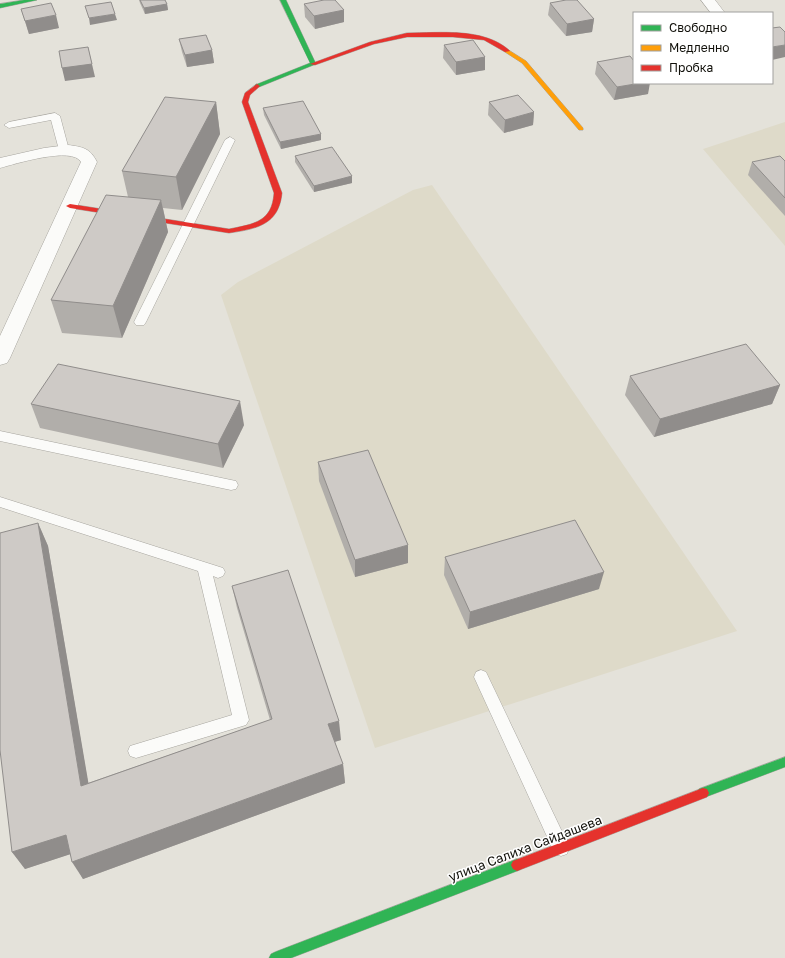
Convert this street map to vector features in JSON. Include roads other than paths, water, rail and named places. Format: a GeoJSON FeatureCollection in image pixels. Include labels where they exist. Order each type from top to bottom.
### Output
{"type":"FeatureCollection","features":[{"type":"Feature","properties":{"kind":"main road"},"geometry":{"type":"LineString","coordinates":[[0,6],[34,0]]}},
{"type":"Feature","properties":{"kind":"main road"},"geometry":{"type":"LineString","coordinates":[[283,0],[313,64]]}},
{"type":"Feature","properties":{"kind":"main road"},"geometry":{"type":"LineString","coordinates":[[70,206],[229,230],[251,228],[269,218],[277,206],[278,193],[245,102],[247,94],[255,87],[313,64],[372,43],[407,35],[453,35],[484,38],[502,47],[524,62],[581,129]]}},
{"type":"Feature","properties":{"kind":"main road","name":"улица Салиха Сайдашева"},"geometry":{"type":"LineString","coordinates":[[284,956],[785,762]]}},
{"type":"Feature","properties":{"kind":"street"},"geometry":{"type":"LineString","coordinates":[[708,0],[717,12]]}},
{"type":"Feature","properties":{"kind":"street"},"geometry":{"type":"LineString","coordinates":[[0,163],[64,150],[77,151],[85,155],[89,162],[0,358]]}},
{"type":"Feature","properties":{"kind":"lane"},"geometry":{"type":"LineString","coordinates":[[9,125],[55,116],[64,150]]}},
{"type":"Feature","properties":{"kind":"lane"},"geometry":{"type":"LineString","coordinates":[[140,322],[230,140]]}},
{"type":"Feature","properties":{"kind":"lane"},"geometry":{"type":"LineString","coordinates":[[0,436],[231,485]]}},
{"type":"Feature","properties":{"kind":"lane"},"geometry":{"type":"LineString","coordinates":[[0,502],[218,572]]}},
{"type":"Feature","properties":{"kind":"lane"},"geometry":{"type":"LineString","coordinates":[[136,751],[241,720],[204,567]]}},
{"type":"Feature","properties":{"kind":"lane"},"geometry":{"type":"LineString","coordinates":[[480,677],[561,848]]}}]}
